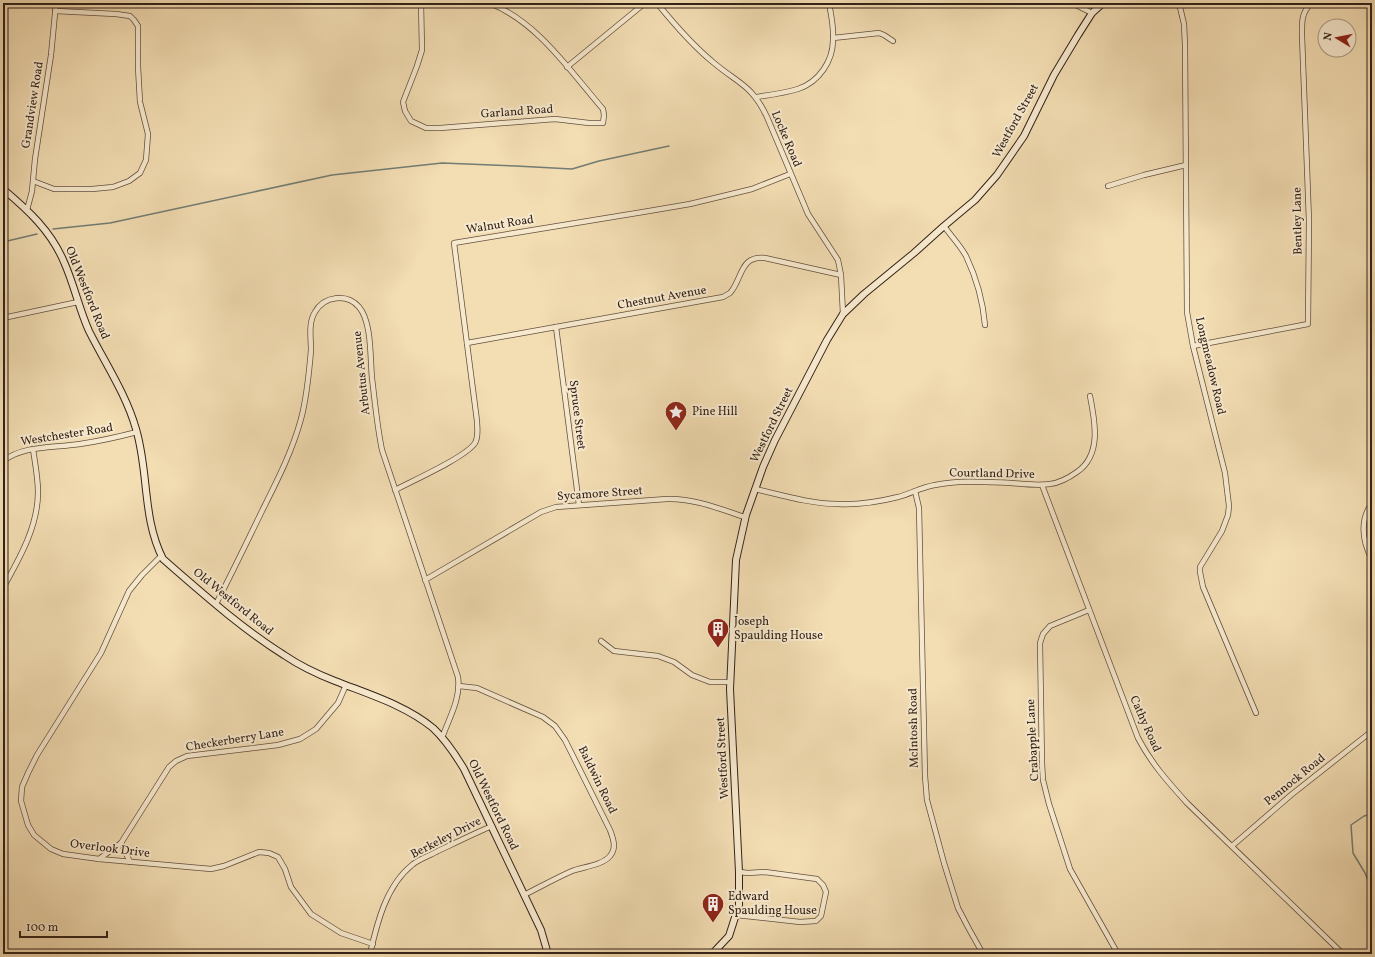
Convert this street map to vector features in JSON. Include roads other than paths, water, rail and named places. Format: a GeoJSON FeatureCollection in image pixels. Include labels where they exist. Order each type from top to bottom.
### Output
{"type":"FeatureCollection","features":[{"type":"Feature","properties":{"kind":"main road","name":"Westford Street"},"geometry":{"type":"LineString","coordinates":[[712,954],[729,936],[739,905],[731,682],[736,560],[745,517],[775,440],[827,340],[843,314],[864,294],[975,200],[1006,164],[1024,136],[1064,58],[1092,13],[1103,3]]}},
{"type":"Feature","properties":{"kind":"main road","name":"Old Westford Road"},"geometry":{"type":"LineString","coordinates":[[3,188],[46,229],[54,242],[64,262],[88,328],[131,413],[137,432],[151,529],[163,559],[257,637],[284,655],[309,670],[405,710],[433,728],[452,749],[464,769],[541,930],[548,954]]}},
{"type":"Feature","properties":{"kind":"street","name":"Grandview Road"},"geometry":{"type":"LineString","coordinates":[[27,210],[33,181],[51,55],[56,3]]}},
{"type":"Feature","properties":{"kind":"street","name":"Garland Road"},"geometry":{"type":"LineString","coordinates":[[421,3],[422,50],[418,66],[403,102],[405,111],[411,122],[426,128],[555,119],[602,123],[604,115],[602,109],[547,43],[526,24],[489,3]]}},
{"type":"Feature","properties":{"kind":"street"},"geometry":{"type":"LineString","coordinates":[[567,67],[645,3]]}},
{"type":"Feature","properties":{"kind":"street","name":"Locke Road"},"geometry":{"type":"LineString","coordinates":[[657,3],[690,40],[714,63],[742,83],[756,98],[767,117],[808,214],[838,260],[841,276],[843,314]]}},
{"type":"Feature","properties":{"kind":"street"},"geometry":{"type":"LineString","coordinates":[[756,98],[798,89],[813,81],[820,74],[829,59],[834,38],[829,3]]}},
{"type":"Feature","properties":{"kind":"street"},"geometry":{"type":"LineString","coordinates":[[1072,3],[1092,13]]}},
{"type":"Feature","properties":{"kind":"street","name":"Longmeadow Road"},"geometry":{"type":"LineString","coordinates":[[1179,3],[1184,24],[1185,45],[1187,312],[1193,346],[1225,473],[1229,506],[1226,523],[1203,561],[1200,567],[1200,572],[1203,587],[1256,713]]}},
{"type":"Feature","properties":{"kind":"street","name":"Bentley Lane"},"geometry":{"type":"LineString","coordinates":[[1193,346],[1308,324],[1309,221],[1302,23],[1305,11],[1311,3]]}},
{"type":"Feature","properties":{"kind":"street"},"geometry":{"type":"LineString","coordinates":[[33,181],[54,189],[92,189],[113,187],[129,181],[140,173],[146,160],[148,134],[140,102],[138,26],[130,16],[55,11]]}},
{"type":"Feature","properties":{"kind":"street"},"geometry":{"type":"LineString","coordinates":[[834,38],[879,33],[893,41]]}},
{"type":"Feature","properties":{"kind":"street"},"geometry":{"type":"LineString","coordinates":[[1108,186],[1144,175],[1186,165]]}},
{"type":"Feature","properties":{"kind":"street","name":"Walnut Road"},"geometry":{"type":"LineString","coordinates":[[395,490],[456,458],[476,442],[478,436],[454,243],[690,204],[752,189],[790,174]]}},
{"type":"Feature","properties":{"kind":"street"},"geometry":{"type":"LineString","coordinates":[[944,226],[965,256],[971,269],[984,310],[985,325]]}},
{"type":"Feature","properties":{"kind":"street","name":"Chestnut Avenue"},"geometry":{"type":"LineString","coordinates":[[467,343],[723,297],[730,293],[733,289],[748,262],[755,258],[765,258],[841,276]]}},
{"type":"Feature","properties":{"kind":"street","name":"Arbutus Avenue"},"geometry":{"type":"LineString","coordinates":[[216,604],[275,485],[294,441],[308,388],[312,318],[319,306],[330,299],[343,298],[352,301],[365,318],[369,338],[380,439],[385,460],[424,580],[458,677],[458,696],[442,738]]}},
{"type":"Feature","properties":{"kind":"street"},"geometry":{"type":"LineString","coordinates":[[3,318],[78,302]]}},
{"type":"Feature","properties":{"kind":"street","name":"Spruce Street"},"geometry":{"type":"LineString","coordinates":[[556,327],[579,505]]}},
{"type":"Feature","properties":{"kind":"street","name":"Courtland Drive"},"geometry":{"type":"LineString","coordinates":[[755,489],[820,503],[856,504],[899,497],[935,485],[991,482],[1042,485],[1054,484],[1078,472],[1089,461],[1096,436],[1090,396]]}},
{"type":"Feature","properties":{"kind":"street","name":"Westchester Road"},"geometry":{"type":"LineString","coordinates":[[3,461],[12,455],[33,449],[110,440],[137,432]]}},
{"type":"Feature","properties":{"kind":"street"},"geometry":{"type":"LineString","coordinates":[[3,588],[30,536],[34,521],[38,492],[33,449]]}},
{"type":"Feature","properties":{"kind":"street","name":"Cathy Road"},"geometry":{"type":"LineString","coordinates":[[1042,485],[1138,738],[1147,756],[1187,803],[1342,954]]}},
{"type":"Feature","properties":{"kind":"street","name":"McIntosh Road"},"geometry":{"type":"LineString","coordinates":[[915,491],[920,508],[925,776],[927,800],[958,908],[983,954]]}},
{"type":"Feature","properties":{"kind":"street","name":"Sycamore Street"},"geometry":{"type":"LineString","coordinates":[[424,580],[542,512],[556,507],[679,499],[700,503],[745,517]]}},
{"type":"Feature","properties":{"kind":"street"},"geometry":{"type":"LineString","coordinates":[[1372,503],[1365,517],[1363,526],[1365,544],[1372,560]]}},
{"type":"Feature","properties":{"kind":"street","name":"Overlook Drive"},"geometry":{"type":"LineString","coordinates":[[161,556],[142,575],[129,591],[100,653],[37,755],[28,773],[22,787],[21,801],[28,825],[34,835],[50,849],[63,854],[99,859],[211,869],[224,866],[260,852],[269,853],[278,857],[285,869],[291,887],[311,914],[341,933],[373,944]]}},
{"type":"Feature","properties":{"kind":"street","name":"Crabapple Lane"},"geometry":{"type":"LineString","coordinates":[[1089,610],[1050,626],[1043,634],[1040,643],[1043,772],[1049,804],[1070,869],[1118,954]]}},
{"type":"Feature","properties":{"kind":"street"},"geometry":{"type":"LineString","coordinates":[[601,640],[614,651],[658,656],[674,662],[692,675],[710,682],[731,682]]}},
{"type":"Feature","properties":{"kind":"street","name":"Checkerberry Lane"},"geometry":{"type":"LineString","coordinates":[[99,859],[121,843],[169,767],[176,761],[187,756],[278,745],[300,739],[321,724],[338,703],[346,686]]}},
{"type":"Feature","properties":{"kind":"street","name":"Baldwin Road"},"geometry":{"type":"LineString","coordinates":[[459,686],[477,688],[543,717],[555,726],[575,758],[610,830],[614,843],[613,851],[610,857],[572,872],[524,895]]}},
{"type":"Feature","properties":{"kind":"street","name":"Pennock Road"},"geometry":{"type":"LineString","coordinates":[[1232,846],[1291,795],[1372,731]]}},
{"type":"Feature","properties":{"kind":"street","name":"Berkeley Drive"},"geometry":{"type":"LineString","coordinates":[[370,954],[383,908],[401,876],[413,864],[492,826]]}},
{"type":"Feature","properties":{"kind":"street"},"geometry":{"type":"LineString","coordinates":[[121,843],[130,862]]}},
{"type":"Feature","properties":{"kind":"street"},"geometry":{"type":"LineString","coordinates":[[736,915],[800,922],[816,921],[821,916],[826,892],[823,885],[817,879],[765,872],[739,872]]}},
{"type":"Feature","properties":{"kind":"waterway"},"geometry":{"type":"LineString","coordinates":[[53,229],[110,223],[332,175],[442,163],[572,169],[599,161],[669,146]]}},
{"type":"Feature","properties":{"kind":"waterway"},"geometry":{"type":"LineString","coordinates":[[3,242],[37,234]]}},
{"type":"Feature","properties":{"kind":"waterway"},"geometry":{"type":"LineString","coordinates":[[1372,814],[1364,816],[1351,825],[1353,853],[1365,873],[1372,891]]}},
{"type":"Feature","properties":{"kind":"place","name":"Pine Hill"},"geometry":{"type":"Point","coordinates":[676,432]}},
{"type":"Feature","properties":{"kind":"place","name":"Joseph Spaulding House"},"geometry":{"type":"Point","coordinates":[718,648]}},
{"type":"Feature","properties":{"kind":"place","name":"Edward Spaulding House"},"geometry":{"type":"Point","coordinates":[713,924]}}]}
